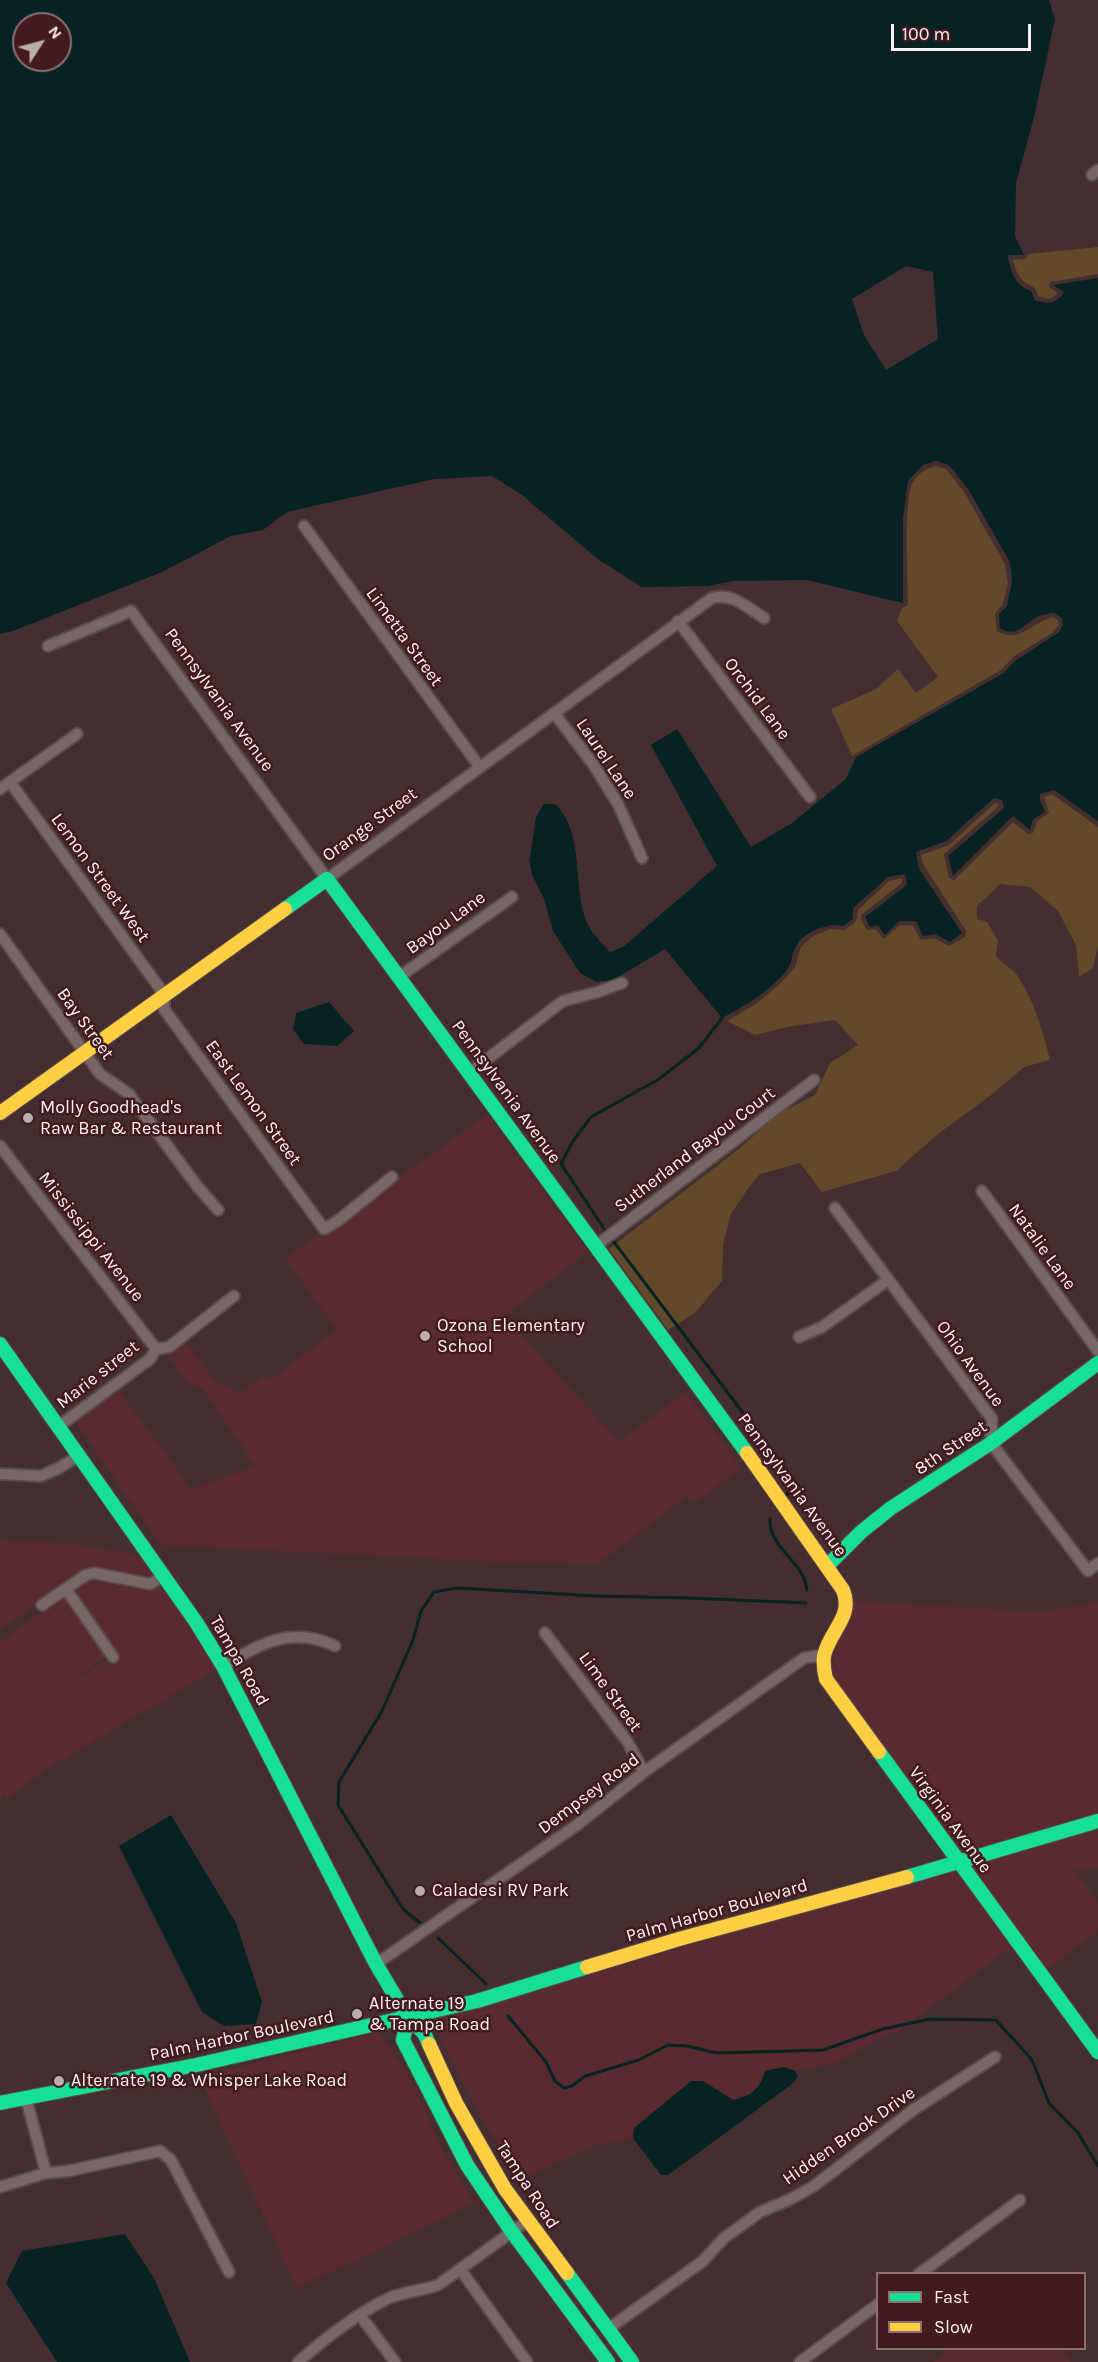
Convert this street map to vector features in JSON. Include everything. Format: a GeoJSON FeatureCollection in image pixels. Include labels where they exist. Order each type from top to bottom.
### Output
{"type":"FeatureCollection","features":[{"type":"Feature","properties":{"kind":"street","name":"Limetta Street"},"geometry":{"type":"LineString","coordinates":[[304,526],[479,766]]}},
{"type":"Feature","properties":{"kind":"street","name":"Orange Street"},"geometry":{"type":"LineString","coordinates":[[0,1113],[327,879],[712,598],[721,595],[729,596],[764,618]]}},
{"type":"Feature","properties":{"kind":"street","name":"Pennsylvania Avenue"},"geometry":{"type":"LineString","coordinates":[[48,646],[131,611],[597,1245],[836,1576],[846,1598],[846,1606],[841,1622],[823,1655]]}},
{"type":"Feature","properties":{"kind":"street","name":"Orchid Lane"},"geometry":{"type":"LineString","coordinates":[[678,621],[810,797]]}},
{"type":"Feature","properties":{"kind":"street","name":"Laurel Lane"},"geometry":{"type":"LineString","coordinates":[[554,713],[593,764],[618,804],[642,858]]}},
{"type":"Feature","properties":{"kind":"street"},"geometry":{"type":"LineString","coordinates":[[0,789],[76,734]]}},
{"type":"Feature","properties":{"kind":"street","name":"Lemon Street West"},"geometry":{"type":"LineString","coordinates":[[10,782],[164,994]]}},
{"type":"Feature","properties":{"kind":"street","name":"Bayou Lane"},"geometry":{"type":"LineString","coordinates":[[399,977],[512,897]]}},
{"type":"Feature","properties":{"kind":"street","name":"Bay Street"},"geometry":{"type":"LineString","coordinates":[[0,934],[100,1074],[129,1094],[197,1186],[218,1210]]}},
{"type":"Feature","properties":{"kind":"street"},"geometry":{"type":"LineString","coordinates":[[469,1072],[563,1001],[622,983]]}},
{"type":"Feature","properties":{"kind":"street","name":"East Lemon Street"},"geometry":{"type":"LineString","coordinates":[[164,994],[164,1009],[324,1229],[392,1178]]}},
{"type":"Feature","properties":{"kind":"street","name":"Sutherland Bayou Court"},"geometry":{"type":"LineString","coordinates":[[597,1245],[814,1080]]}},
{"type":"Feature","properties":{"kind":"street","name":"Mississippi Avenue"},"geometry":{"type":"LineString","coordinates":[[0,1146],[156,1349]]}},
{"type":"Feature","properties":{"kind":"street","name":"Natalie Lane"},"geometry":{"type":"LineString","coordinates":[[982,1191],[1098,1351]]}},
{"type":"Feature","properties":{"kind":"street","name":"Ohio Avenue"},"geometry":{"type":"LineString","coordinates":[[835,1209],[992,1419],[992,1443],[1088,1571],[1098,1563]]}},
{"type":"Feature","properties":{"kind":"street"},"geometry":{"type":"LineString","coordinates":[[799,1337],[822,1327],[888,1280]]}},
{"type":"Feature","properties":{"kind":"street","name":"Marie street"},"geometry":{"type":"LineString","coordinates":[[59,1426],[150,1359],[156,1349],[169,1347],[234,1296]]}},
{"type":"Feature","properties":{"kind":"street","name":"Tampa Road"},"geometry":{"type":"LineString","coordinates":[[0,1344],[165,1575],[224,1666],[376,1964],[408,2018],[424,2033],[456,2103],[505,2189],[632,2362]]}},
{"type":"Feature","properties":{"kind":"street","name":"8th Street"},"geometry":{"type":"LineString","coordinates":[[828,1565],[861,1532],[891,1508],[992,1443],[1098,1363]]}},
{"type":"Feature","properties":{"kind":"street"},"geometry":{"type":"LineString","coordinates":[[0,1474],[41,1476],[80,1455]]}},
{"type":"Feature","properties":{"kind":"street"},"geometry":{"type":"LineString","coordinates":[[42,1605],[86,1575],[94,1573],[150,1584],[165,1575]]}},
{"type":"Feature","properties":{"kind":"street"},"geometry":{"type":"LineString","coordinates":[[66,1589],[113,1657]]}},
{"type":"Feature","properties":{"kind":"street","name":"Lime Street"},"geometry":{"type":"LineString","coordinates":[[545,1633],[627,1742],[644,1773]]}},
{"type":"Feature","properties":{"kind":"street"},"geometry":{"type":"LineString","coordinates":[[224,1666],[253,1649],[277,1639],[300,1636],[321,1640],[335,1647]]}},
{"type":"Feature","properties":{"kind":"street","name":"Dempsey Road"},"geometry":{"type":"LineString","coordinates":[[376,1964],[577,1826],[644,1773],[804,1658],[823,1655]]}},
{"type":"Feature","properties":{"kind":"street","name":"Virginia Avenue"},"geometry":{"type":"LineString","coordinates":[[823,1655],[823,1670],[826,1679],[1098,2052]]}},
{"type":"Feature","properties":{"kind":"street"},"geometry":{"type":"LineString","coordinates":[[958,1863],[1098,1821]]}},
{"type":"Feature","properties":{"kind":"street","name":"Palm Harbor Boulevard"},"geometry":{"type":"LineString","coordinates":[[0,2103],[196,2065],[509,1993],[679,1939],[958,1863]]}},
{"type":"Feature","properties":{"kind":"street","name":"Tampa Road"},"geometry":{"type":"LineString","coordinates":[[408,2018],[404,2042],[467,2165],[512,2232],[608,2362]]}},
{"type":"Feature","properties":{"kind":"street","name":"Hidden Brook Drive"},"geometry":{"type":"LineString","coordinates":[[608,2329],[703,2261],[724,2238],[760,2212],[814,2186],[913,2110],[995,2057]]}},
{"type":"Feature","properties":{"kind":"street"},"geometry":{"type":"LineString","coordinates":[[26,2098],[46,2173]]}},
{"type":"Feature","properties":{"kind":"street"},"geometry":{"type":"LineString","coordinates":[[0,2187],[46,2173],[68,2172],[160,2151],[171,2160],[229,2272]]}},
{"type":"Feature","properties":{"kind":"street"},"geometry":{"type":"LineString","coordinates":[[922,2272],[1020,2200]]}},
{"type":"Feature","properties":{"kind":"street"},"geometry":{"type":"LineString","coordinates":[[298,2362],[360,2315],[390,2297],[426,2290],[438,2285],[527,2221]]}},
{"type":"Feature","properties":{"kind":"street"},"geometry":{"type":"LineString","coordinates":[[460,2269],[527,2362]]}},
{"type":"Feature","properties":{"kind":"street"},"geometry":{"type":"LineString","coordinates":[[800,2362],[876,2305]]}},
{"type":"Feature","properties":{"kind":"street"},"geometry":{"type":"LineString","coordinates":[[360,2315],[395,2362]]}},
{"type":"Feature","properties":{"kind":"shaded area"},"geometry":{"type":"Polygon","coordinates":[[[1098,247],[1098,274],[1050,282],[1049,287],[1058,293],[1050,299],[1038,296],[1035,288],[1026,283],[1018,274],[1013,260],[1026,259],[1028,254],[1098,247]]]}},
{"type":"Feature","properties":{"kind":"shaded area"},"geometry":{"type":"Polygon","coordinates":[[[936,466],[946,469],[964,492],[1005,564],[1008,583],[1003,604],[995,614],[997,631],[1012,635],[1019,634],[1053,617],[1058,620],[1059,625],[1052,633],[1013,657],[1001,670],[852,756],[831,709],[876,689],[898,669],[916,693],[938,677],[897,621],[902,608],[907,606],[908,601],[907,521],[910,491],[917,476],[936,466]]]}},
{"type":"Feature","properties":{"kind":"shaded area"},"geometry":{"type":"Polygon","coordinates":[[[1052,794],[1098,827],[1098,946],[1093,968],[1079,977],[1076,945],[1058,911],[1030,887],[1000,884],[977,906],[977,919],[987,922],[998,940],[996,956],[1017,975],[1033,1005],[1050,1060],[1024,1067],[990,1096],[938,1134],[896,1171],[822,1192],[800,1163],[760,1174],[731,1214],[723,1245],[722,1281],[695,1313],[668,1330],[609,1249],[740,1148],[778,1114],[815,1095],[830,1063],[858,1045],[835,1020],[787,1027],[755,1035],[727,1021],[756,1004],[781,983],[795,967],[801,947],[813,936],[831,929],[844,930],[853,924],[858,910],[889,881],[902,878],[902,883],[861,915],[861,920],[867,930],[875,929],[884,939],[900,925],[913,926],[921,940],[934,938],[949,946],[965,937],[966,931],[923,864],[921,855],[949,845],[995,803],[998,803],[999,806],[944,854],[949,878],[954,880],[1013,822],[1028,834],[1033,833],[1037,821],[1049,813],[1044,797],[1052,794]]]}},
{"type":"Feature","properties":{"kind":"shaded area","name":"Ozona Elementary School"},"geometry":{"type":"Polygon","coordinates":[[[487,1115],[588,1252],[503,1316],[619,1441],[686,1392],[741,1468],[693,1503],[687,1496],[598,1564],[521,1563],[161,1545],[74,1420],[118,1389],[191,1489],[256,1466],[202,1388],[189,1384],[167,1355],[185,1342],[216,1383],[241,1393],[263,1376],[268,1381],[337,1330],[285,1258],[487,1115]]]}},
{"type":"Feature","properties":{"kind":"shaded area"},"geometry":{"type":"Polygon","coordinates":[[[0,1540],[77,1544],[144,1556],[157,1574],[150,1579],[95,1568],[59,1588],[0,1630],[0,1540]]]}},
{"type":"Feature","properties":{"kind":"shaded area"},"geometry":{"type":"Polygon","coordinates":[[[93,1578],[149,1589],[163,1582],[218,1668],[53,1765],[6,1799],[5,1794],[0,1800],[0,1642],[64,1596],[106,1656],[61,1688],[113,1657],[105,1669],[120,1658],[73,1590],[93,1578]]]}},
{"type":"Feature","properties":{"kind":"shaded area"},"geometry":{"type":"Polygon","coordinates":[[[851,1601],[1043,1612],[1098,1602],[1098,1816],[961,1857],[831,1677],[839,1634],[851,1601]]]}},
{"type":"Feature","properties":{"kind":"shaded area"},"geometry":{"type":"Polygon","coordinates":[[[1098,1826],[1098,1869],[1074,1869],[1098,1903],[1098,1931],[1046,1970],[967,1866],[1098,1826]]]}},
{"type":"Feature","properties":{"kind":"shaded area"},"geometry":{"type":"Polygon","coordinates":[[[956,1869],[1014,1945],[897,2032],[891,2033],[836,2063],[795,2071],[784,2067],[762,2082],[750,2096],[733,2100],[713,2087],[634,2128],[633,2138],[592,2146],[522,2180],[485,2125],[440,2037],[435,2018],[508,1999],[876,1890],[956,1869]]]}},
{"type":"Feature","properties":{"kind":"shaded area"},"geometry":{"type":"Polygon","coordinates":[[[379,2032],[408,2074],[445,2154],[475,2203],[297,2288],[199,2077],[379,2032]]]}},
{"type":"Feature","properties":{"kind":"shaded area"},"geometry":{"type":"Polygon","coordinates":[[[949,2350],[1062,2350],[1071,2362],[932,2362],[949,2350]]]}},
{"type":"Feature","properties":{"kind":"water"},"geometry":{"type":"Polygon","coordinates":[[[0,0],[1049,0],[1055,19],[1034,117],[1016,183],[1015,236],[1024,255],[1007,255],[1017,281],[1031,291],[1035,300],[1040,302],[1051,302],[1058,299],[1064,292],[1053,285],[1098,278],[1098,821],[1054,790],[1040,794],[1045,812],[1033,819],[1030,830],[1013,816],[953,876],[948,856],[1004,808],[1002,800],[994,798],[946,841],[916,852],[919,869],[962,933],[950,942],[935,934],[923,936],[916,921],[899,921],[885,935],[878,925],[870,927],[865,917],[907,885],[905,874],[888,877],[853,908],[853,919],[843,926],[824,927],[805,936],[797,945],[788,968],[780,978],[738,1010],[722,1018],[665,949],[613,980],[596,982],[580,973],[553,931],[544,899],[532,875],[529,857],[536,817],[544,804],[555,804],[571,829],[580,893],[587,923],[610,952],[623,947],[717,866],[651,745],[677,729],[751,847],[792,823],[846,779],[856,757],[1004,673],[1015,661],[1059,632],[1063,625],[1062,618],[1054,613],[1039,616],[1016,631],[1006,631],[1000,628],[999,614],[1007,606],[1012,582],[1010,562],[968,489],[949,465],[936,461],[923,465],[908,481],[903,519],[903,603],[807,580],[733,581],[709,586],[642,587],[599,560],[522,495],[492,476],[434,479],[287,512],[263,530],[231,536],[162,572],[13,631],[0,634],[0,0]],[[906,266],[852,299],[864,335],[886,370],[938,339],[933,272],[906,266]]]}},
{"type":"Feature","properties":{"kind":"water"},"geometry":{"type":"Polygon","coordinates":[[[329,1002],[354,1031],[337,1046],[304,1044],[293,1029],[296,1013],[329,1002]]]}},
{"type":"Feature","properties":{"kind":"water"},"geometry":{"type":"Polygon","coordinates":[[[171,1815],[236,1923],[262,2002],[256,2024],[224,2026],[202,2012],[119,1846],[171,1815]]]}},
{"type":"Feature","properties":{"kind":"water"},"geometry":{"type":"Polygon","coordinates":[[[784,2067],[795,2071],[798,2077],[792,2084],[668,2175],[661,2175],[633,2138],[634,2128],[691,2081],[703,2081],[733,2100],[754,2091],[765,2071],[784,2067]]]}},
{"type":"Feature","properties":{"kind":"water"},"geometry":{"type":"Polygon","coordinates":[[[125,2234],[154,2278],[190,2362],[57,2362],[6,2283],[22,2251],[125,2234]]]}},
{"type":"Feature","properties":{"kind":"waterway"},"geometry":{"type":"LineString","coordinates":[[605,1230],[561,1164],[573,1141],[591,1117],[659,1079],[699,1048],[722,1018]]}},
{"type":"Feature","properties":{"kind":"waterway"},"geometry":{"type":"LineString","coordinates":[[614,1242],[793,1479],[787,1495]]}},
{"type":"Feature","properties":{"kind":"waterway"},"geometry":{"type":"LineString","coordinates":[[770,1519],[777,1543],[799,1569],[807,1590]]}},
{"type":"Feature","properties":{"kind":"waterway"},"geometry":{"type":"LineString","coordinates":[[420,1923],[403,1909],[338,1805],[339,1782],[382,1711],[413,1640],[421,1611],[434,1592],[457,1588],[595,1596],[806,1603]]}},
{"type":"Feature","properties":{"kind":"waterway"},"geometry":{"type":"LineString","coordinates":[[438,1938],[486,1984]]}},
{"type":"Feature","properties":{"kind":"waterway"},"geometry":{"type":"LineString","coordinates":[[508,2016],[546,2062],[555,2081],[564,2088],[572,2086],[585,2076],[639,2060],[668,2045],[687,2046],[717,2053],[823,2050],[883,2029],[930,2019],[996,2020],[1032,2060],[1049,2103],[1078,2133],[1098,2166]]}},
{"type":"Feature","properties":{"kind":"traffic: fast"},"geometry":{"type":"LineString","coordinates":[[285,909],[327,879],[747,1453]]}},
{"type":"Feature","properties":{"kind":"traffic: fast"},"geometry":{"type":"LineString","coordinates":[[0,1344],[196,1622],[223,1666],[376,1964],[408,2018],[424,2033],[429,2044]]}},
{"type":"Feature","properties":{"kind":"traffic: fast"},"geometry":{"type":"LineString","coordinates":[[828,1565],[861,1532],[891,1508],[991,1443],[1098,1363]]}},
{"type":"Feature","properties":{"kind":"traffic: fast"},"geometry":{"type":"LineString","coordinates":[[879,1752],[1098,2052]]}},
{"type":"Feature","properties":{"kind":"traffic: fast"},"geometry":{"type":"LineString","coordinates":[[907,1877],[1098,1821]]}},
{"type":"Feature","properties":{"kind":"traffic: fast"},"geometry":{"type":"LineString","coordinates":[[0,2103],[196,2065],[477,2001],[587,1967]]}},
{"type":"Feature","properties":{"kind":"traffic: fast"},"geometry":{"type":"LineString","coordinates":[[408,2018],[403,2040],[467,2165],[512,2232],[608,2362]]}},
{"type":"Feature","properties":{"kind":"traffic: fast"},"geometry":{"type":"LineString","coordinates":[[567,2273],[632,2362]]}},
{"type":"Feature","properties":{"kind":"traffic: slow"},"geometry":{"type":"LineString","coordinates":[[0,1113],[285,909]]}},
{"type":"Feature","properties":{"kind":"traffic: slow"},"geometry":{"type":"LineString","coordinates":[[747,1453],[843,1590],[846,1600],[845,1608],[824,1656],[825,1676],[879,1752]]}},
{"type":"Feature","properties":{"kind":"traffic: slow"},"geometry":{"type":"LineString","coordinates":[[587,1967],[679,1939],[907,1877]]}},
{"type":"Feature","properties":{"kind":"traffic: slow"},"geometry":{"type":"LineString","coordinates":[[429,2044],[456,2103],[505,2189],[567,2273]]}},
{"type":"Feature","properties":{"kind":"place","name":"Molly Goodhead's Raw Bar & Restaurant"},"geometry":{"type":"Point","coordinates":[28,1118]}},
{"type":"Feature","properties":{"kind":"place","name":"Ozona Elementary School"},"geometry":{"type":"Point","coordinates":[425,1336]}},
{"type":"Feature","properties":{"kind":"place","name":"Caladesi RV Park"},"geometry":{"type":"Point","coordinates":[420,1891]}},
{"type":"Feature","properties":{"kind":"place","name":"Alternate 19 & Tampa Road"},"geometry":{"type":"Point","coordinates":[357,2014]}},
{"type":"Feature","properties":{"kind":"place","name":"Alternate 19 & Whisper Lake Road"},"geometry":{"type":"Point","coordinates":[59,2081]}}]}
